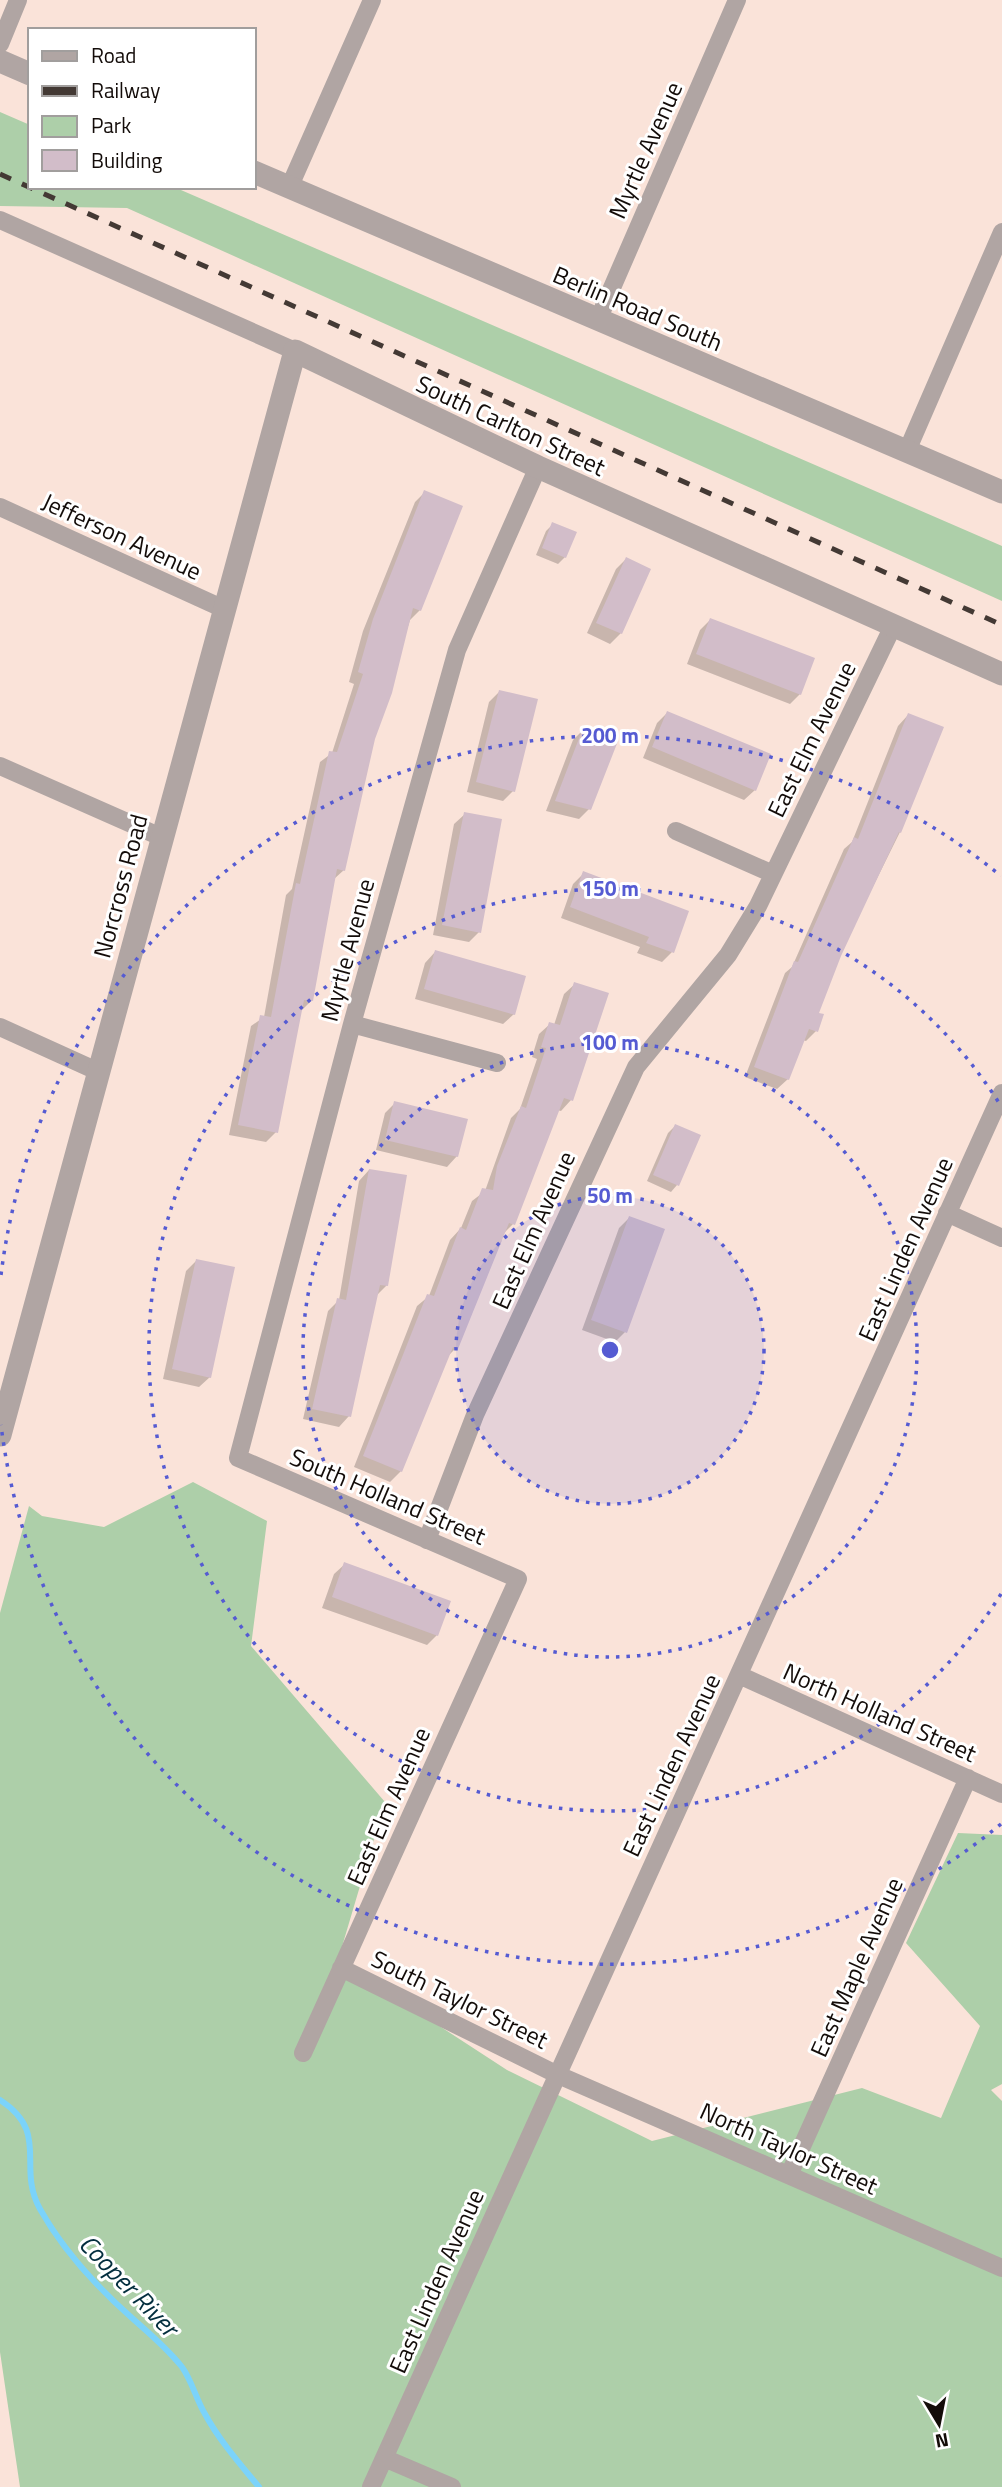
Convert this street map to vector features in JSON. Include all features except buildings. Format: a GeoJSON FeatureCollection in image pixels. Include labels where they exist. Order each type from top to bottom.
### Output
{"type":"FeatureCollection","features":[{"type":"Feature","properties":{"kind":"street"},"geometry":{"type":"LineString","coordinates":[[0,44],[18,0]]}},
{"type":"Feature","properties":{"kind":"street"},"geometry":{"type":"LineString","coordinates":[[289,188],[372,0]]}},
{"type":"Feature","properties":{"kind":"street","name":"Myrtle Avenue"},"geometry":{"type":"LineString","coordinates":[[598,320],[737,0]]}},
{"type":"Feature","properties":{"kind":"street"},"geometry":{"type":"LineString","coordinates":[[0,61],[28,73]]}},
{"type":"Feature","properties":{"kind":"street","name":"Berlin Road South"},"geometry":{"type":"LineString","coordinates":[[256,173],[1002,492]]}},
{"type":"Feature","properties":{"kind":"street","name":"South Carlton Street"},"geometry":{"type":"LineString","coordinates":[[0,220],[295,351],[538,467],[1002,674]]}},
{"type":"Feature","properties":{"kind":"street"},"geometry":{"type":"LineString","coordinates":[[907,451],[1002,232]]}},
{"type":"Feature","properties":{"kind":"street","name":"Norcross Road"},"geometry":{"type":"LineString","coordinates":[[0,1435],[295,351]]}},
{"type":"Feature","properties":{"kind":"street","name":"Myrtle Avenue"},"geometry":{"type":"LineString","coordinates":[[238,1458],[352,1024],[457,650],[538,467]]}},
{"type":"Feature","properties":{"kind":"street","name":"Jefferson Avenue"},"geometry":{"type":"LineString","coordinates":[[0,506],[224,609]]}},
{"type":"Feature","properties":{"kind":"street","name":"East Elm Avenue"},"geometry":{"type":"LineString","coordinates":[[427,1540],[475,1415],[636,1067],[728,955],[773,874],[892,626]]}},
{"type":"Feature","properties":{"kind":"street"},"geometry":{"type":"LineString","coordinates":[[0,766],[161,837]]}},
{"type":"Feature","properties":{"kind":"street"},"geometry":{"type":"LineString","coordinates":[[676,831],[773,874]]}},
{"type":"Feature","properties":{"kind":"street"},"geometry":{"type":"LineString","coordinates":[[352,1024],[497,1063]]}},
{"type":"Feature","properties":{"kind":"street"},"geometry":{"type":"LineString","coordinates":[[0,1027],[97,1071]]}},
{"type":"Feature","properties":{"kind":"street","name":"East Linden Avenue"},"geometry":{"type":"LineString","coordinates":[[370,2487],[1002,1093]]}},
{"type":"Feature","properties":{"kind":"street"},"geometry":{"type":"LineString","coordinates":[[947,1213],[1002,1238]]}},
{"type":"Feature","properties":{"kind":"street","name":"South Holland Street"},"geometry":{"type":"LineString","coordinates":[[238,1458],[518,1579]]}},
{"type":"Feature","properties":{"kind":"street","name":"East Elm Avenue"},"geometry":{"type":"LineString","coordinates":[[303,2053],[518,1579]]}},
{"type":"Feature","properties":{"kind":"street","name":"North Holland Street"},"geometry":{"type":"LineString","coordinates":[[739,1675],[1002,1794]]}},
{"type":"Feature","properties":{"kind":"street","name":"East Maple Avenue"},"geometry":{"type":"LineString","coordinates":[[789,2175],[968,1778]]}},
{"type":"Feature","properties":{"kind":"street","name":"South Taylor Street"},"geometry":{"type":"LineString","coordinates":[[341,1968],[556,2074]]}},
{"type":"Feature","properties":{"kind":"street","name":"North Taylor Street"},"geometry":{"type":"LineString","coordinates":[[556,2074],[1002,2268]]}},
{"type":"Feature","properties":{"kind":"street"},"geometry":{"type":"LineString","coordinates":[[384,2458],[453,2487]]}},
{"type":"Feature","properties":{"kind":"green space"},"geometry":{"type":"Polygon","coordinates":[[[0,112],[28,124],[28,189],[179,189],[1002,546],[1002,601],[127,208],[0,206],[0,112]]]}},
{"type":"Feature","properties":{"kind":"green space"},"geometry":{"type":"Polygon","coordinates":[[[193,1482],[267,1521],[251,1646],[385,1802],[338,1960],[507,2070],[652,2141],[862,2088],[941,2118],[980,2026],[906,1943],[958,1833],[1002,1835],[1002,2084],[991,2090],[1002,2101],[1002,2487],[20,2487],[0,2352],[0,1613],[29,1506],[42,1516],[104,1527],[193,1482]]]}},
{"type":"Feature","properties":{"kind":"waterway","name":"Cooper River"},"geometry":{"type":"LineString","coordinates":[[0,2100],[15,2112],[24,2125],[29,2138],[33,2193],[49,2224],[94,2281],[182,2367],[211,2424],[259,2487]]}},
{"type":"Feature","properties":{"kind":"railway"},"geometry":{"type":"LineString","coordinates":[[0,174],[28,187]]}},
{"type":"Feature","properties":{"kind":"railway"},"geometry":{"type":"LineString","coordinates":[[33,189],[1002,625]]}}]}
